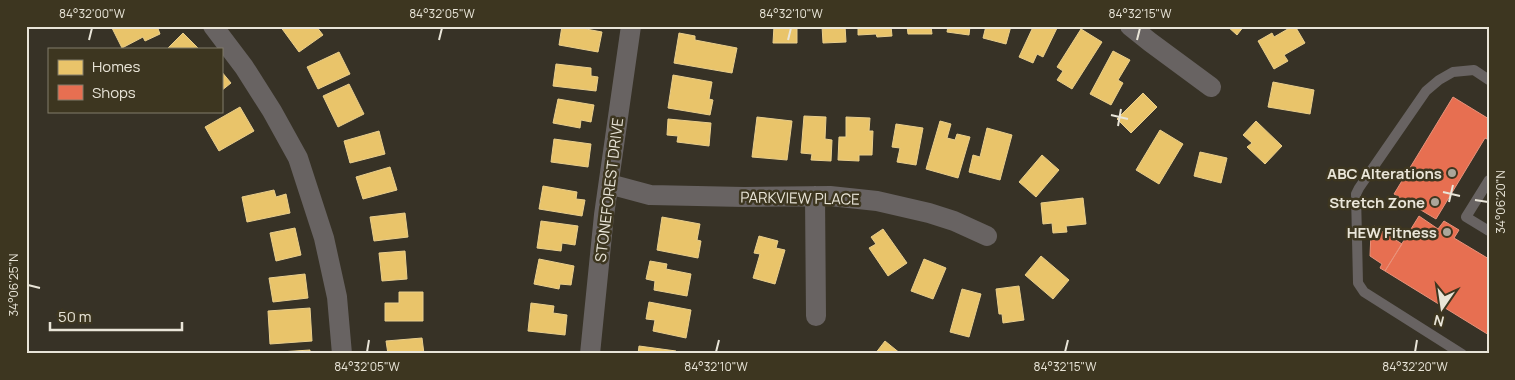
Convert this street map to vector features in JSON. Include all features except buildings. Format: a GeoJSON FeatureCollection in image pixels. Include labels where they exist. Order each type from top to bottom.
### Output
{"type":"FeatureCollection","features":[{"type":"Feature","properties":{"kind":"street"},"geometry":{"type":"LineString","coordinates":[[213,26],[244,66],[298,158],[324,238],[337,297],[342,354]]}},
{"type":"Feature","properties":{"kind":"street","name":"STONEFOREST DRIVE"},"geometry":{"type":"LineString","coordinates":[[590,354],[608,184],[631,26]]}},
{"type":"Feature","properties":{"kind":"street"},"geometry":{"type":"LineString","coordinates":[[1130,26],[1211,87]]}},
{"type":"Feature","properties":{"kind":"street","name":"PARKVIEW PLACE"},"geometry":{"type":"LineString","coordinates":[[608,184],[650,195],[830,196],[877,201],[903,206],[954,221],[987,236]]}},
{"type":"Feature","properties":{"kind":"street"},"geometry":{"type":"LineString","coordinates":[[815,196],[816,316]]}},
{"type":"Feature","properties":{"kind":"lane"},"geometry":{"type":"LineString","coordinates":[[1462,354],[1360,288],[1358,283],[1356,194],[1426,91],[1439,80],[1453,72],[1474,70],[1489,80]]}},
{"type":"Feature","properties":{"kind":"lane"},"geometry":{"type":"LineString","coordinates":[[1489,180],[1466,217],[1489,231]]}},
{"type":"Feature","properties":{"kind":"place","name":"ABC Alterations"},"geometry":{"type":"Point","coordinates":[1452,173]}},
{"type":"Feature","properties":{"kind":"place","name":"Stretch Zone"},"geometry":{"type":"Point","coordinates":[1435,202]}},
{"type":"Feature","properties":{"kind":"place","name":"HEW Fitness"},"geometry":{"type":"Point","coordinates":[1447,232]}}]}
